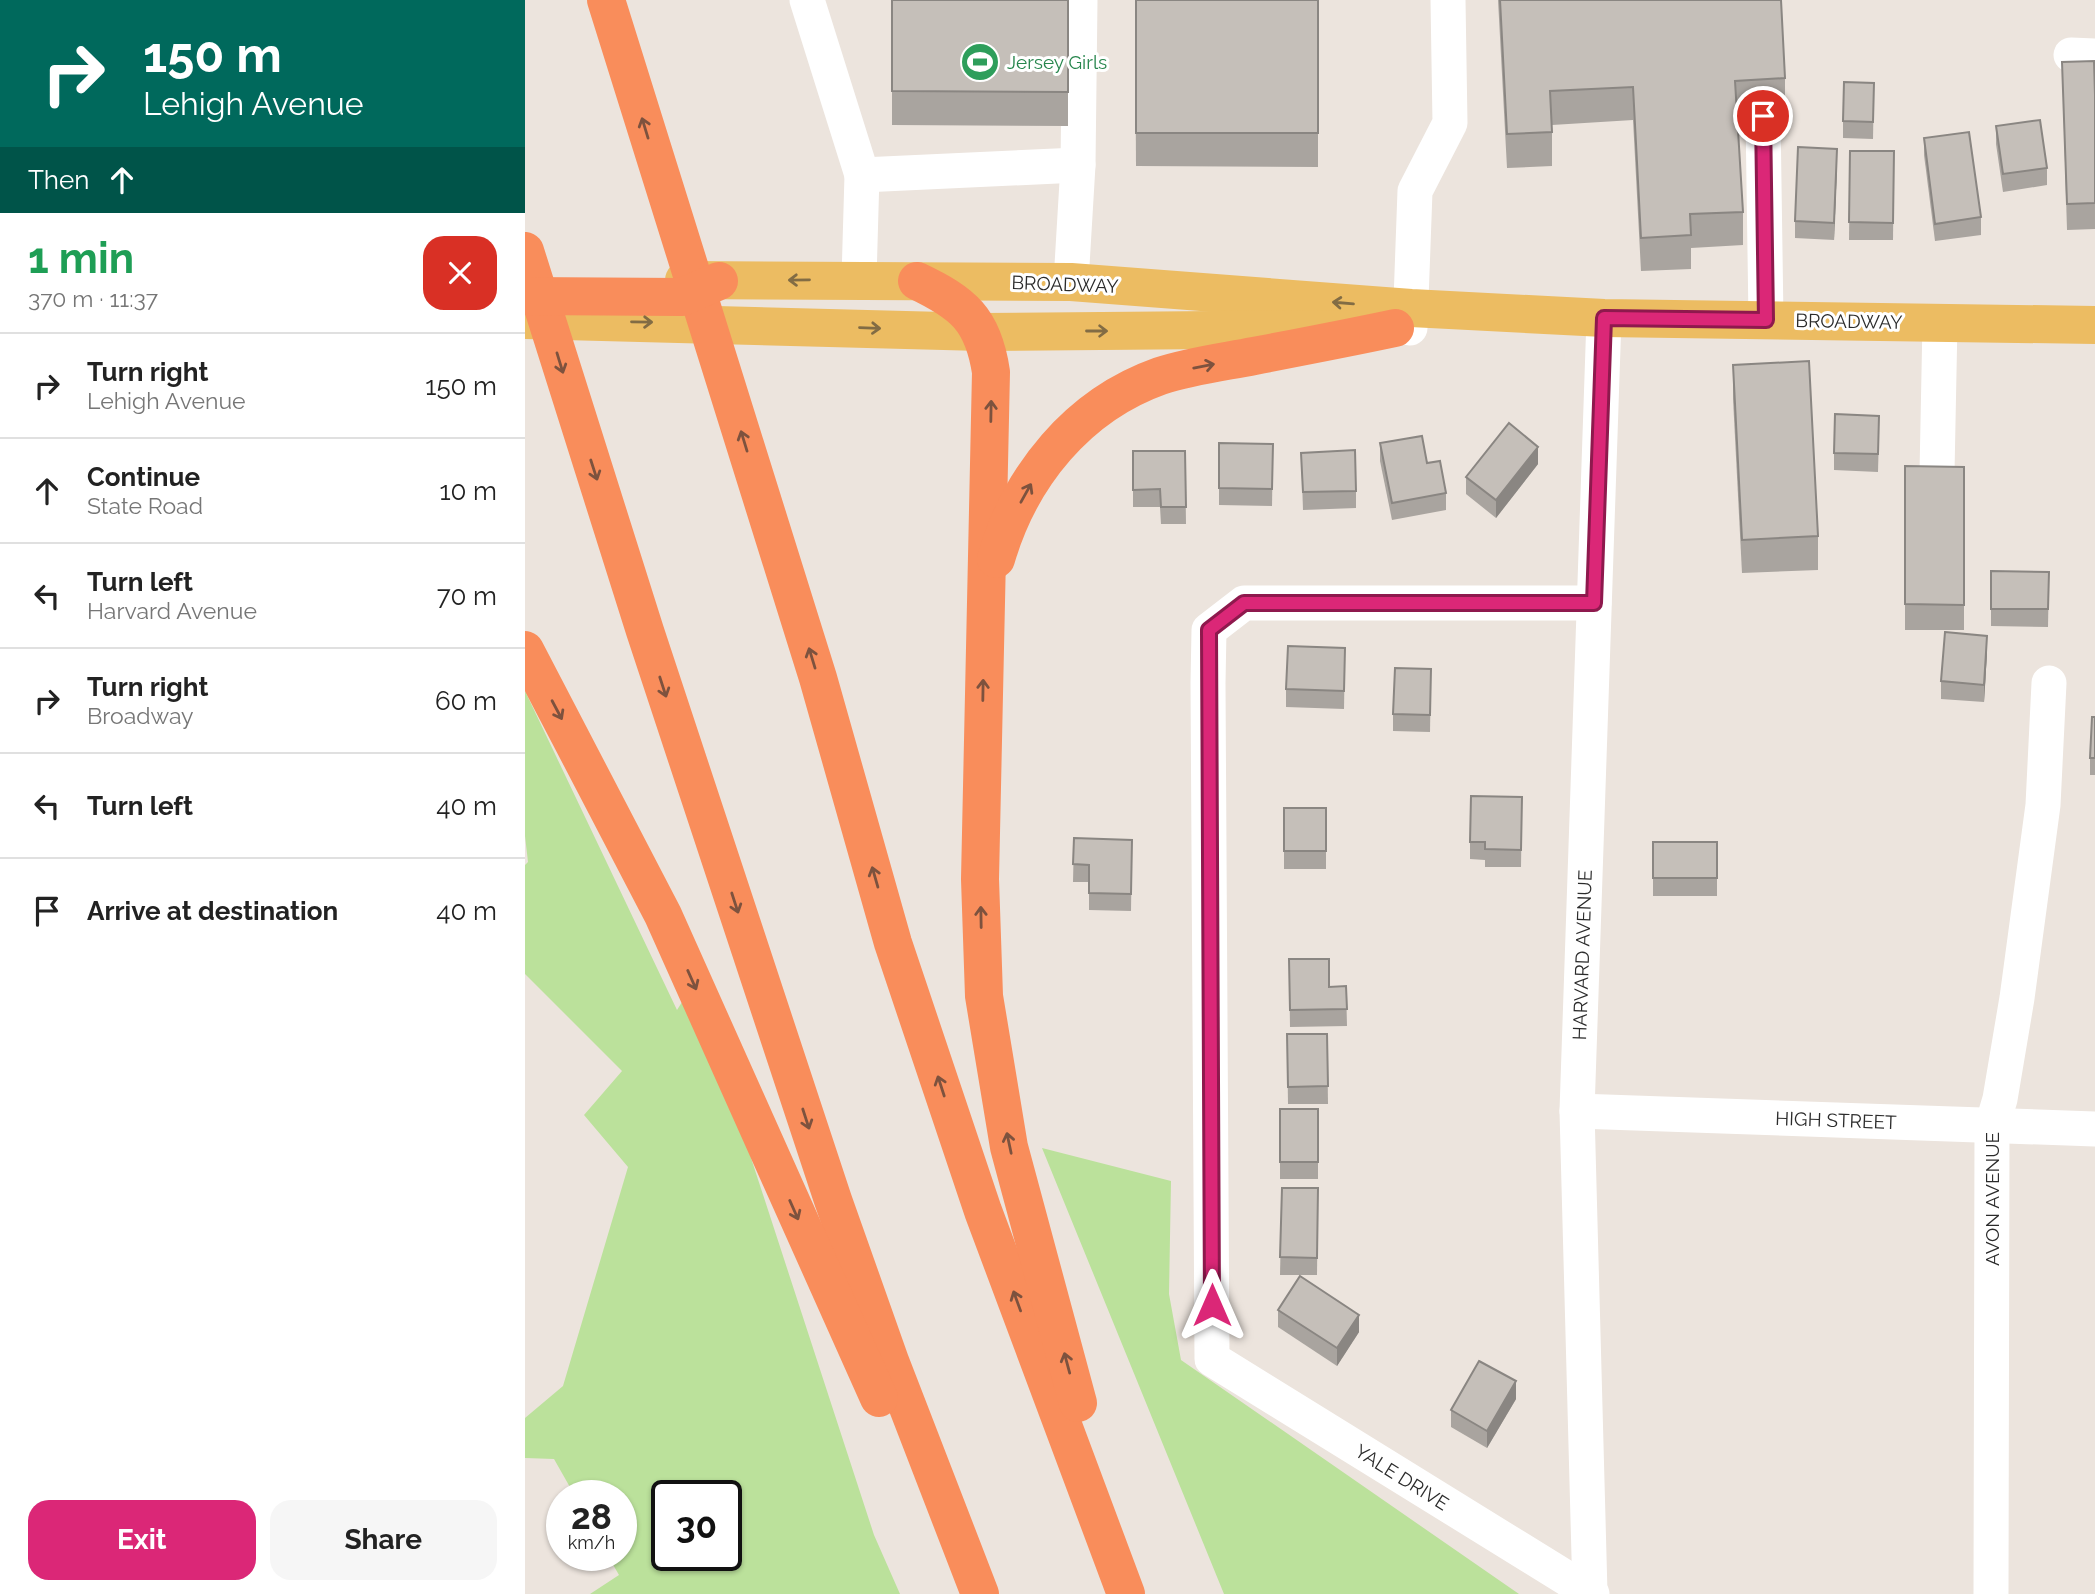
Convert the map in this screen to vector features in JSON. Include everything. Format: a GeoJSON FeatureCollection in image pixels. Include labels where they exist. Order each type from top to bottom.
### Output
{"type":"FeatureCollection","features":[{"type":"Feature","properties":{"kind":"highway"},"geometry":{"type":"LineString","coordinates":[[606,0],[818,678],[893,943],[983,1211],[1128,1594]]}},
{"type":"Feature","properties":{"kind":"highway"},"geometry":{"type":"LineString","coordinates":[[525,251],[832,1200],[890,1361],[980,1594]]}},
{"type":"Feature","properties":{"kind":"highway"},"geometry":{"type":"LineString","coordinates":[[525,296],[682,297],[719,281]]}},
{"type":"Feature","properties":{"kind":"highway"},"geometry":{"type":"LineString","coordinates":[[917,281],[958,303],[982,331],[991,372],[984,602],[980,906],[987,1021],[1009,1147],[1128,1594]]}},
{"type":"Feature","properties":{"kind":"highway"},"geometry":{"type":"LineString","coordinates":[[984,602],[998,553],[1028,488],[1064,437],[1096,409],[1129,390],[1175,372],[1405,321]]}},
{"type":"Feature","properties":{"kind":"highway"},"geometry":{"type":"LineString","coordinates":[[525,650],[663,915],[968,1594]]}},
{"type":"Feature","properties":{"kind":"main road","name":"BROADWAY"},"geometry":{"type":"LineString","coordinates":[[525,274],[719,281],[859,279],[1071,282],[1405,321]]}},
{"type":"Feature","properties":{"kind":"main road","name":"BROADWAY"},"geometry":{"type":"LineString","coordinates":[[525,320],[982,331],[1604,318],[2095,325]]}},
{"type":"Feature","properties":{"kind":"street"},"geometry":{"type":"LineString","coordinates":[[807,0],[862,175],[859,279]]}},
{"type":"Feature","properties":{"kind":"street"},"geometry":{"type":"LineString","coordinates":[[1071,282],[1078,165],[1080,0]]}},
{"type":"Feature","properties":{"kind":"street"},"geometry":{"type":"LineString","coordinates":[[1405,321],[1415,191],[1450,123],[1448,0]]}},
{"type":"Feature","properties":{"kind":"street"},"geometry":{"type":"LineString","coordinates":[[1763,116],[1766,320]]}},
{"type":"Feature","properties":{"kind":"street"},"geometry":{"type":"LineString","coordinates":[[862,175],[1078,165]]}},
{"type":"Feature","properties":{"kind":"street","name":"HARVARD AVENUE"},"geometry":{"type":"LineString","coordinates":[[1591,1593],[1577,1111],[1604,318]]}},
{"type":"Feature","properties":{"kind":"street"},"geometry":{"type":"LineString","coordinates":[[1937,473],[1940,322]]}},
{"type":"Feature","properties":{"kind":"street","name":"YALE DRIVE"},"geometry":{"type":"LineString","coordinates":[[1591,1593],[1212,1359],[1209,630],[1244,603],[1594,603]]}},
{"type":"Feature","properties":{"kind":"street","name":"AVON AVENUE"},"geometry":{"type":"LineString","coordinates":[[1991,1594],[1992,1126],[2000,1099],[2017,998],[2043,805],[2049,683]]}},
{"type":"Feature","properties":{"kind":"street","name":"HIGH STREET"},"geometry":{"type":"LineString","coordinates":[[1577,1111],[2095,1129]]}},
{"type":"Feature","properties":{"kind":"green space"},"geometry":{"type":"Polygon","coordinates":[[[525,691],[677,1010],[694,983],[874,1535],[900,1594],[590,1594],[619,1575],[617,1571],[637,1571],[637,1480],[566,1480],[554,1459],[525,1458],[525,1418],[563,1386],[628,1167],[584,1115],[622,1071],[525,974],[525,865],[528,862],[525,836],[525,691]]]}},
{"type":"Feature","properties":{"kind":"green space"},"geometry":{"type":"Polygon","coordinates":[[[1042,1148],[1171,1181],[1169,1294],[1181,1360],[1519,1594],[1224,1594],[1042,1148]]]}},
{"type":"Feature","properties":{"kind":"building","name":"Jersey Girls"},"geometry":{"type":"Polygon","coordinates":[[[892,0],[1068,0],[1068,92],[892,91],[892,0]]]}},
{"type":"Feature","properties":{"kind":"building"},"geometry":{"type":"Polygon","coordinates":[[[1136,0],[1318,0],[1318,133],[1136,133],[1136,0]]]}},
{"type":"Feature","properties":{"kind":"building"},"geometry":{"type":"Polygon","coordinates":[[[1500,0],[1781,0],[1785,78],[1735,81],[1743,212],[1690,214],[1691,235],[1641,238],[1633,87],[1550,91],[1552,132],[1507,134],[1500,0]]]}},
{"type":"Feature","properties":{"kind":"building"},"geometry":{"type":"Polygon","coordinates":[[[2094,61],[2095,203],[2067,204],[2062,62],[2094,61]]]}},
{"type":"Feature","properties":{"kind":"building"},"geometry":{"type":"Polygon","coordinates":[[[1844,82],[1874,83],[1873,122],[1843,121],[1844,82]]]}},
{"type":"Feature","properties":{"kind":"building"},"geometry":{"type":"Polygon","coordinates":[[[2040,120],[2047,168],[2003,174],[1996,126],[2040,120]]]}},
{"type":"Feature","properties":{"kind":"building"},"geometry":{"type":"Polygon","coordinates":[[[1969,132],[1981,217],[1935,224],[1924,138],[1969,132]]]}},
{"type":"Feature","properties":{"kind":"building"},"geometry":{"type":"Polygon","coordinates":[[[1798,147],[1837,149],[1834,223],[1795,221],[1798,147]]]}},
{"type":"Feature","properties":{"kind":"building"},"geometry":{"type":"Polygon","coordinates":[[[1850,151],[1894,151],[1893,223],[1849,222],[1850,151]]]}},
{"type":"Feature","properties":{"kind":"building"},"geometry":{"type":"Polygon","coordinates":[[[1809,361],[1818,536],[1742,540],[1733,365],[1809,361]]]}},
{"type":"Feature","properties":{"kind":"building"},"geometry":{"type":"Polygon","coordinates":[[[1835,414],[1879,416],[1878,454],[1834,453],[1835,414]]]}},
{"type":"Feature","properties":{"kind":"building"},"geometry":{"type":"Polygon","coordinates":[[[1509,423],[1538,447],[1496,500],[1466,477],[1509,423]]]}},
{"type":"Feature","properties":{"kind":"building"},"geometry":{"type":"Polygon","coordinates":[[[1422,436],[1427,463],[1440,461],[1446,493],[1392,503],[1380,443],[1422,436]]]}},
{"type":"Feature","properties":{"kind":"building"},"geometry":{"type":"Polygon","coordinates":[[[1219,443],[1273,444],[1272,489],[1219,488],[1219,443]]]}},
{"type":"Feature","properties":{"kind":"building"},"geometry":{"type":"Polygon","coordinates":[[[1355,450],[1356,491],[1303,492],[1301,453],[1355,450]]]}},
{"type":"Feature","properties":{"kind":"building"},"geometry":{"type":"Polygon","coordinates":[[[1133,451],[1185,451],[1186,507],[1161,507],[1160,489],[1133,490],[1133,451]]]}},
{"type":"Feature","properties":{"kind":"building"},"geometry":{"type":"Polygon","coordinates":[[[1905,466],[1964,467],[1964,605],[1905,604],[1905,466]]]}},
{"type":"Feature","properties":{"kind":"building"},"geometry":{"type":"Polygon","coordinates":[[[1991,571],[2049,572],[2048,609],[1991,609],[1991,571]]]}},
{"type":"Feature","properties":{"kind":"building"},"geometry":{"type":"Polygon","coordinates":[[[1945,632],[1987,636],[1984,685],[1941,681],[1945,632]]]}},
{"type":"Feature","properties":{"kind":"building"},"geometry":{"type":"Polygon","coordinates":[[[1288,646],[1345,648],[1344,691],[1286,689],[1288,646]]]}},
{"type":"Feature","properties":{"kind":"building"},"geometry":{"type":"Polygon","coordinates":[[[1395,668],[1431,669],[1430,715],[1393,714],[1395,668]]]}},
{"type":"Feature","properties":{"kind":"building"},"geometry":{"type":"Polygon","coordinates":[[[2092,717],[2095,717],[2095,758],[2090,758],[2092,717]]]}},
{"type":"Feature","properties":{"kind":"building"},"geometry":{"type":"Polygon","coordinates":[[[1471,796],[1522,797],[1521,850],[1485,849],[1485,842],[1470,842],[1471,796]]]}},
{"type":"Feature","properties":{"kind":"building"},"geometry":{"type":"Polygon","coordinates":[[[1284,808],[1326,808],[1326,851],[1284,851],[1284,808]]]}},
{"type":"Feature","properties":{"kind":"building"},"geometry":{"type":"Polygon","coordinates":[[[1074,838],[1132,840],[1131,894],[1089,893],[1089,865],[1073,864],[1074,838]]]}},
{"type":"Feature","properties":{"kind":"building"},"geometry":{"type":"Polygon","coordinates":[[[1653,842],[1717,842],[1717,878],[1653,878],[1653,842]]]}},
{"type":"Feature","properties":{"kind":"building"},"geometry":{"type":"Polygon","coordinates":[[[1289,959],[1329,959],[1329,987],[1346,986],[1347,1009],[1290,1010],[1289,959]]]}},
{"type":"Feature","properties":{"kind":"building"},"geometry":{"type":"Polygon","coordinates":[[[1287,1034],[1327,1034],[1328,1086],[1288,1087],[1287,1034]]]}},
{"type":"Feature","properties":{"kind":"building"},"geometry":{"type":"Polygon","coordinates":[[[1280,1109],[1318,1109],[1318,1162],[1280,1162],[1280,1109]]]}},
{"type":"Feature","properties":{"kind":"building"},"geometry":{"type":"Polygon","coordinates":[[[1282,1188],[1318,1188],[1317,1258],[1280,1257],[1282,1188]]]}},
{"type":"Feature","properties":{"kind":"building"},"geometry":{"type":"Polygon","coordinates":[[[1300,1276],[1359,1315],[1337,1348],[1278,1310],[1300,1276]]]}},
{"type":"Feature","properties":{"kind":"building"},"geometry":{"type":"Polygon","coordinates":[[[1479,1361],[1516,1381],[1487,1431],[1451,1410],[1479,1361]]]}},
{"type":"Feature","properties":{"kind":"place","name":"Jersey Girls"},"geometry":{"type":"Point","coordinates":[980,62]}},
{"type":"Feature","properties":{"kind":"route"},"geometry":{"type":"LineString","coordinates":[[1212,1305],[1209,630],[1224,615],[1244,603],[1594,603],[1604,318],[1766,320],[1763,116]]}}]}
